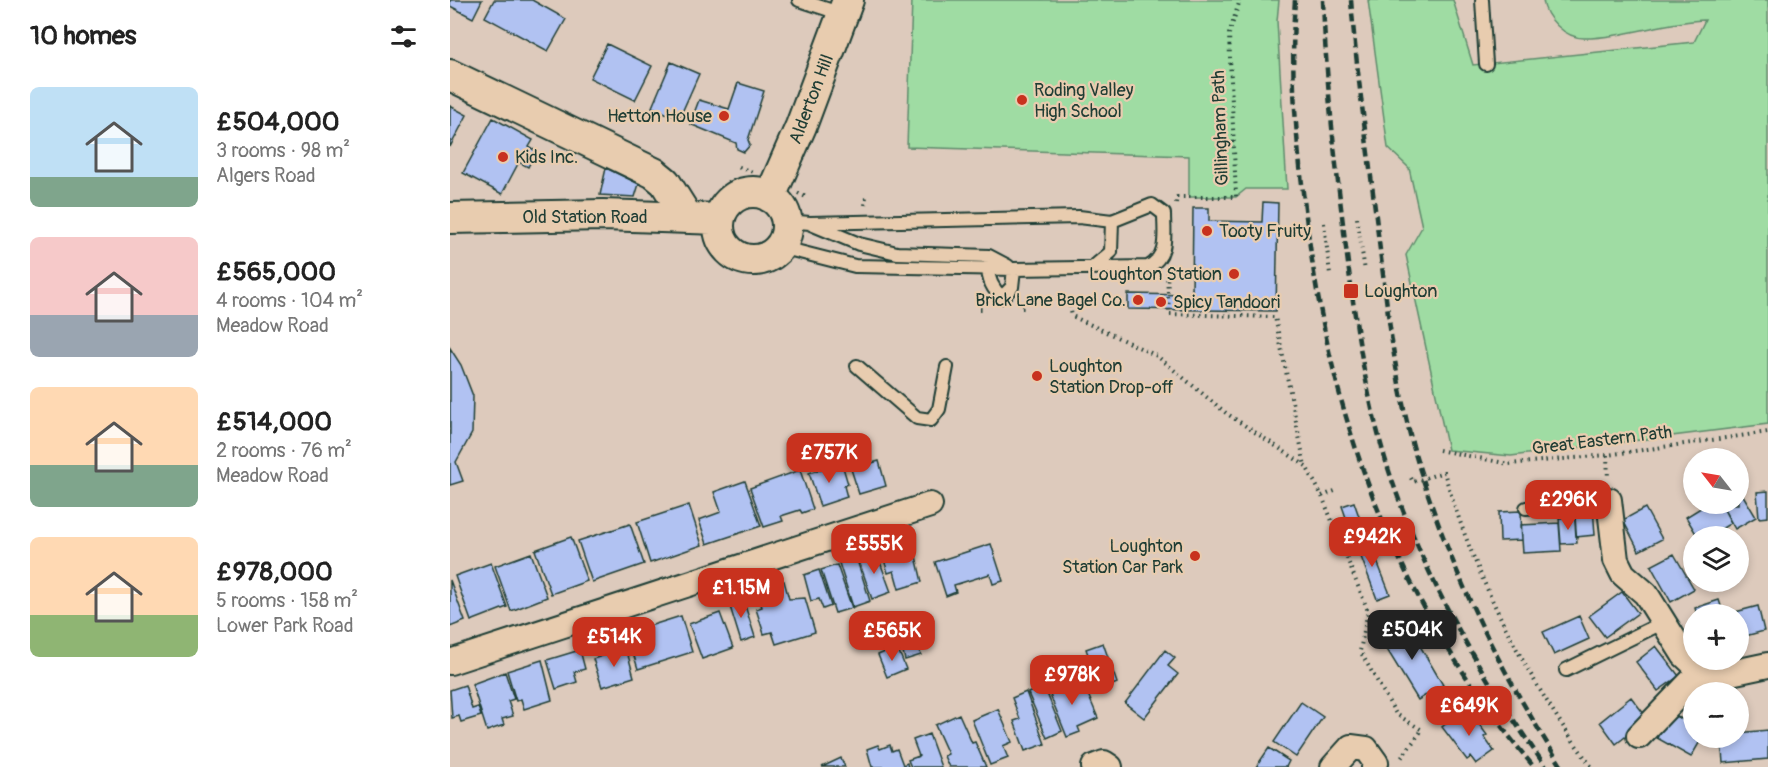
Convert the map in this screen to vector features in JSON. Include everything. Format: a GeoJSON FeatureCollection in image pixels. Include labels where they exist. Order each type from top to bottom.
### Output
{"type":"FeatureCollection","features":[{"type":"Feature","properties":{"kind":"street","name":"Alderton Hill"},"geometry":{"type":"LineString","coordinates":[[770,197],[801,126],[845,7]]}},
{"type":"Feature","properties":{"kind":"street"},"geometry":{"type":"LineString","coordinates":[[450,75],[654,173],[665,182],[687,217]]}},
{"type":"Feature","properties":{"kind":"street"},"geometry":{"type":"LineString","coordinates":[[758,192],[770,197],[781,207],[792,231],[770,256],[758,260],[739,257],[724,244],[719,232],[719,219],[725,207],[734,198],[745,193],[758,192]]}},
{"type":"Feature","properties":{"kind":"street","name":"Old Station Road"},"geometry":{"type":"LineString","coordinates":[[450,218],[603,215],[719,219]]}},
{"type":"Feature","properties":{"kind":"street"},"geometry":{"type":"LineString","coordinates":[[1609,500],[1616,560],[1623,574],[1646,594],[1684,655],[1701,671],[1721,675],[1768,665]]}},
{"type":"Feature","properties":{"kind":"street"},"geometry":{"type":"LineString","coordinates":[[450,662],[930,505]]}},
{"type":"Feature","properties":{"kind":"street"},"geometry":{"type":"LineString","coordinates":[[1639,736],[1701,671]]}},
{"type":"Feature","properties":{"kind":"street"},"geometry":{"type":"LineString","coordinates":[[1333,767],[1351,747],[1366,749],[1375,765]]}},
{"type":"Feature","properties":{"kind":"street"},"geometry":{"type":"LineString","coordinates":[[1094,767],[1104,763],[1110,767]]}},
{"type":"Feature","properties":{"kind":"lane"},"geometry":{"type":"LineString","coordinates":[[799,0],[845,7]]}},
{"type":"Feature","properties":{"kind":"lane"},"geometry":{"type":"LineString","coordinates":[[1482,0],[1486,64]]}},
{"type":"Feature","properties":{"kind":"lane"},"geometry":{"type":"LineString","coordinates":[[1152,205],[1164,214],[1164,249],[1157,262],[1148,267],[1014,269],[855,266],[792,231],[1079,217],[1112,221],[1152,205]]}},
{"type":"Feature","properties":{"kind":"lane"},"geometry":{"type":"LineString","coordinates":[[1092,268],[1111,252],[1112,221]]}},
{"type":"Feature","properties":{"kind":"lane"},"geometry":{"type":"LineString","coordinates":[[792,231],[837,236],[897,253],[989,256],[1014,269]]}},
{"type":"Feature","properties":{"kind":"lane"},"geometry":{"type":"LineString","coordinates":[[988,267],[988,276],[995,291],[1002,297],[1012,287],[1014,269]]}},
{"type":"Feature","properties":{"kind":"lane"},"geometry":{"type":"LineString","coordinates":[[857,366],[917,418],[931,420],[939,409],[947,367]]}},
{"type":"Feature","properties":{"kind":"lane"},"geometry":{"type":"LineString","coordinates":[[1526,507],[1609,500]]}},
{"type":"Feature","properties":{"kind":"lane"},"geometry":{"type":"LineString","coordinates":[[1566,670],[1664,622]]}},
{"type":"Feature","properties":{"kind":"path","name":"Gillingham Path"},"geometry":{"type":"LineString","coordinates":[[1177,197],[1236,196],[1229,34],[1240,0]]}},
{"type":"Feature","properties":{"kind":"path"},"geometry":{"type":"LineString","coordinates":[[865,205],[866,197]]}},
{"type":"Feature","properties":{"kind":"path"},"geometry":{"type":"LineString","coordinates":[[1357,218],[1365,271]]}},
{"type":"Feature","properties":{"kind":"path"},"geometry":{"type":"LineString","coordinates":[[1324,223],[1330,274]]}},
{"type":"Feature","properties":{"kind":"path"},"geometry":{"type":"LineString","coordinates":[[1164,249],[1170,290],[1169,314],[1275,317],[1306,466],[1322,495],[1368,611],[1360,651],[1396,714],[1422,730],[1395,766],[1375,765]]}},
{"type":"Feature","properties":{"kind":"path"},"geometry":{"type":"LineString","coordinates":[[1070,306],[1072,316],[1157,356],[1226,413],[1306,466]]}},
{"type":"Feature","properties":{"kind":"path"},"geometry":{"type":"LineString","coordinates":[[980,309],[986,309]]}},
{"type":"Feature","properties":{"kind":"path","name":"Great Eastern Path"},"geometry":{"type":"LineString","coordinates":[[1439,450],[1509,464],[1607,455],[1768,432]]}},
{"type":"Feature","properties":{"kind":"path"},"geometry":{"type":"LineString","coordinates":[[1411,478],[1413,482],[1444,472],[1467,541],[1513,641],[1532,677],[1592,767]]}},
{"type":"Feature","properties":{"kind":"path"},"geometry":{"type":"LineString","coordinates":[[1322,495],[1335,491]]}},
{"type":"Feature","properties":{"kind":"green space","name":"Roding Valley High School"},"geometry":{"type":"Polygon","coordinates":[[[912,0],[1279,0],[1277,21],[1287,189],[1246,189],[1236,197],[1189,197],[1189,156],[907,147],[912,0]]]}},
{"type":"Feature","properties":{"kind":"green space"},"geometry":{"type":"Polygon","coordinates":[[[1368,0],[1453,0],[1473,65],[1694,42],[1705,20],[1584,38],[1570,35],[1557,26],[1548,14],[1543,0],[1768,0],[1768,424],[1511,456],[1448,450],[1406,255],[1422,227],[1409,168],[1388,148],[1368,0]]]}},
{"type":"Feature","properties":{"kind":"building"},"geometry":{"type":"Polygon","coordinates":[[[450,0],[482,0],[473,18],[450,6],[450,0]]]}},
{"type":"Feature","properties":{"kind":"building"},"geometry":{"type":"Polygon","coordinates":[[[494,0],[532,0],[566,19],[548,51],[485,17],[494,0]]]}},
{"type":"Feature","properties":{"kind":"building"},"geometry":{"type":"Polygon","coordinates":[[[607,44],[652,66],[635,100],[590,78],[607,44]]]}},
{"type":"Feature","properties":{"kind":"building"},"geometry":{"type":"Polygon","coordinates":[[[671,62],[699,74],[679,119],[652,107],[671,62]]]}},
{"type":"Feature","properties":{"kind":"building","name":"Hetton House"},"geometry":{"type":"Polygon","coordinates":[[[738,83],[764,91],[748,140],[750,145],[744,152],[737,149],[736,143],[690,124],[699,100],[729,109],[738,83]]]}},
{"type":"Feature","properties":{"kind":"building"},"geometry":{"type":"Polygon","coordinates":[[[450,106],[467,115],[450,147],[450,106]]]}},
{"type":"Feature","properties":{"kind":"building","name":"Kids Inc."},"geometry":{"type":"Polygon","coordinates":[[[493,118],[533,140],[529,147],[536,151],[528,167],[519,162],[502,194],[463,173],[493,118]]]}},
{"type":"Feature","properties":{"kind":"building"},"geometry":{"type":"Polygon","coordinates":[[[606,168],[639,184],[635,197],[600,195],[606,168]]]}},
{"type":"Feature","properties":{"kind":"building","name":"Loughton Station"},"geometry":{"type":"Polygon","coordinates":[[[1263,202],[1278,203],[1276,311],[1128,309],[1128,294],[1192,295],[1193,208],[1209,208],[1209,221],[1262,222],[1263,202]]]}},
{"type":"Feature","properties":{"kind":"building"},"geometry":{"type":"Polygon","coordinates":[[[450,348],[461,365],[473,396],[472,433],[456,462],[463,481],[450,485],[450,348]]]}},
{"type":"Feature","properties":{"kind":"building"},"geometry":{"type":"Polygon","coordinates":[[[879,461],[886,486],[859,494],[851,469],[879,461]]]}},
{"type":"Feature","properties":{"kind":"building"},"geometry":{"type":"Polygon","coordinates":[[[836,464],[837,468],[843,467],[848,484],[844,486],[847,497],[820,506],[809,473],[836,464]]]}},
{"type":"Feature","properties":{"kind":"building"},"geometry":{"type":"Polygon","coordinates":[[[800,470],[813,509],[802,513],[800,510],[781,516],[783,521],[764,527],[750,488],[800,470]]]}},
{"type":"Feature","properties":{"kind":"building"},"geometry":{"type":"Polygon","coordinates":[[[745,481],[761,526],[707,544],[699,520],[721,512],[714,492],[745,481]]]}},
{"type":"Feature","properties":{"kind":"building"},"geometry":{"type":"Polygon","coordinates":[[[1768,491],[1768,517],[1759,518],[1757,492],[1768,491]]]}},
{"type":"Feature","properties":{"kind":"building"},"geometry":{"type":"Polygon","coordinates":[[[1354,502],[1363,528],[1351,532],[1342,506],[1354,502]]]}},
{"type":"Feature","properties":{"kind":"building"},"geometry":{"type":"Polygon","coordinates":[[[689,505],[702,545],[650,563],[637,522],[689,505]]]}},
{"type":"Feature","properties":{"kind":"building"},"geometry":{"type":"Polygon","coordinates":[[[1749,505],[1756,517],[1740,526],[1733,526],[1727,514],[1749,514],[1749,505]]]}},
{"type":"Feature","properties":{"kind":"building"},"geometry":{"type":"Polygon","coordinates":[[[1593,507],[1595,535],[1576,537],[1574,509],[1593,507]]]}},
{"type":"Feature","properties":{"kind":"building"},"geometry":{"type":"Polygon","coordinates":[[[1645,508],[1662,539],[1639,551],[1623,520],[1645,508]]]}},
{"type":"Feature","properties":{"kind":"building"},"geometry":{"type":"Polygon","coordinates":[[[1521,511],[1522,540],[1500,541],[1499,512],[1521,511]]]}},
{"type":"Feature","properties":{"kind":"building"},"geometry":{"type":"Polygon","coordinates":[[[1691,514],[1726,514],[1731,523],[1726,526],[1691,526],[1686,517],[1691,514]]]}},
{"type":"Feature","properties":{"kind":"building"},"geometry":{"type":"Polygon","coordinates":[[[1575,517],[1577,543],[1561,544],[1559,518],[1575,517]]]}},
{"type":"Feature","properties":{"kind":"building"},"geometry":{"type":"Polygon","coordinates":[[[1559,523],[1561,551],[1523,553],[1521,525],[1559,523]]]}},
{"type":"Feature","properties":{"kind":"building"},"geometry":{"type":"Polygon","coordinates":[[[630,524],[644,564],[592,582],[578,541],[630,524]]]}},
{"type":"Feature","properties":{"kind":"building"},"geometry":{"type":"Polygon","coordinates":[[[1367,536],[1390,594],[1377,599],[1355,541],[1367,536]]]}},
{"type":"Feature","properties":{"kind":"building"},"geometry":{"type":"Polygon","coordinates":[[[571,537],[587,581],[551,594],[535,550],[571,537]]]}},
{"type":"Feature","properties":{"kind":"building"},"geometry":{"type":"Polygon","coordinates":[[[912,539],[922,582],[899,589],[894,571],[888,573],[881,549],[912,539]]]}},
{"type":"Feature","properties":{"kind":"building"},"geometry":{"type":"Polygon","coordinates":[[[991,544],[1003,581],[993,584],[990,574],[954,585],[956,592],[946,596],[935,562],[991,544]]]}},
{"type":"Feature","properties":{"kind":"building"},"geometry":{"type":"Polygon","coordinates":[[[876,551],[891,592],[872,599],[858,558],[876,551]]]}},
{"type":"Feature","properties":{"kind":"building"},"geometry":{"type":"Polygon","coordinates":[[[531,553],[547,597],[511,611],[495,566],[531,553]]]}},
{"type":"Feature","properties":{"kind":"building"},"geometry":{"type":"Polygon","coordinates":[[[1674,554],[1683,570],[1683,592],[1689,592],[1671,602],[1651,566],[1674,554]]]}},
{"type":"Feature","properties":{"kind":"building"},"geometry":{"type":"Polygon","coordinates":[[[856,557],[870,601],[853,607],[839,563],[856,557]]]}},
{"type":"Feature","properties":{"kind":"building"},"geometry":{"type":"Polygon","coordinates":[[[491,563],[507,607],[471,621],[455,576],[491,563]]]}},
{"type":"Feature","properties":{"kind":"building"},"geometry":{"type":"Polygon","coordinates":[[[837,565],[852,608],[835,613],[821,570],[837,565]]]}},
{"type":"Feature","properties":{"kind":"building"},"geometry":{"type":"Polygon","coordinates":[[[819,570],[831,606],[823,609],[819,599],[811,601],[804,575],[819,570]]]}},
{"type":"Feature","properties":{"kind":"building"},"geometry":{"type":"Polygon","coordinates":[[[450,580],[465,621],[450,627],[450,580]]]}},
{"type":"Feature","properties":{"kind":"building"},"geometry":{"type":"Polygon","coordinates":[[[784,581],[789,599],[805,598],[815,632],[776,644],[772,632],[764,634],[756,609],[762,607],[756,589],[784,581]]]}},
{"type":"Feature","properties":{"kind":"building"},"geometry":{"type":"Polygon","coordinates":[[[1622,592],[1638,613],[1605,637],[1589,616],[1622,592]]]}},
{"type":"Feature","properties":{"kind":"building"},"geometry":{"type":"Polygon","coordinates":[[[742,596],[755,637],[741,642],[728,600],[742,596]]]}},
{"type":"Feature","properties":{"kind":"building"},"geometry":{"type":"Polygon","coordinates":[[[1719,600],[1720,604],[1707,604],[1719,600]]]}},
{"type":"Feature","properties":{"kind":"building"},"geometry":{"type":"Polygon","coordinates":[[[1758,606],[1764,631],[1749,635],[1749,608],[1758,606]]]}},
{"type":"Feature","properties":{"kind":"building"},"geometry":{"type":"Polygon","coordinates":[[[720,613],[733,648],[702,659],[689,624],[720,613]]]}},
{"type":"Feature","properties":{"kind":"building"},"geometry":{"type":"Polygon","coordinates":[[[681,616],[692,652],[638,669],[627,633],[681,616]]]}},
{"type":"Feature","properties":{"kind":"building"},"geometry":{"type":"Polygon","coordinates":[[[1579,616],[1589,639],[1554,655],[1543,632],[1579,616]]]}},
{"type":"Feature","properties":{"kind":"building"},"geometry":{"type":"Polygon","coordinates":[[[1406,622],[1443,685],[1418,700],[1380,638],[1406,622]]]}},
{"type":"Feature","properties":{"kind":"building"},"geometry":{"type":"Polygon","coordinates":[[[917,642],[921,655],[905,660],[902,647],[917,642]]]}},
{"type":"Feature","properties":{"kind":"building"},"geometry":{"type":"Polygon","coordinates":[[[1103,643],[1117,683],[1093,693],[1082,664],[1090,660],[1086,649],[1103,643]]]}},
{"type":"Feature","properties":{"kind":"building"},"geometry":{"type":"Polygon","coordinates":[[[1656,646],[1679,676],[1658,691],[1636,662],[1656,646]]]}},
{"type":"Feature","properties":{"kind":"building"},"geometry":{"type":"Polygon","coordinates":[[[897,647],[906,669],[887,677],[878,655],[897,647]]]}},
{"type":"Feature","properties":{"kind":"building"},"geometry":{"type":"Polygon","coordinates":[[[626,648],[634,677],[602,687],[593,659],[626,648]]]}},
{"type":"Feature","properties":{"kind":"building"},"geometry":{"type":"Polygon","coordinates":[[[580,650],[585,669],[574,672],[577,682],[556,689],[547,660],[580,650]]]}},
{"type":"Feature","properties":{"kind":"building"},"geometry":{"type":"Polygon","coordinates":[[[1165,650],[1175,658],[1168,666],[1178,674],[1144,718],[1125,703],[1165,650]]]}},
{"type":"Feature","properties":{"kind":"building"},"geometry":{"type":"Polygon","coordinates":[[[542,660],[552,700],[524,709],[521,699],[516,701],[507,671],[542,660]]]}},
{"type":"Feature","properties":{"kind":"building"},"geometry":{"type":"Polygon","coordinates":[[[505,672],[514,699],[508,701],[513,716],[502,719],[504,725],[487,731],[472,684],[505,672]]]}},
{"type":"Feature","properties":{"kind":"building"},"geometry":{"type":"Polygon","coordinates":[[[1059,679],[1063,689],[1082,680],[1098,718],[1078,727],[1080,732],[1067,737],[1046,685],[1059,679]]]}},
{"type":"Feature","properties":{"kind":"building"},"geometry":{"type":"Polygon","coordinates":[[[465,685],[472,709],[478,707],[481,716],[461,722],[459,716],[452,718],[450,690],[465,685]]]}},
{"type":"Feature","properties":{"kind":"building"},"geometry":{"type":"Polygon","coordinates":[[[1044,686],[1062,731],[1047,738],[1028,693],[1044,686]]]}},
{"type":"Feature","properties":{"kind":"building"},"geometry":{"type":"Polygon","coordinates":[[[1026,692],[1045,744],[1025,751],[1014,721],[1020,719],[1012,698],[1026,692]]]}},
{"type":"Feature","properties":{"kind":"building"},"geometry":{"type":"Polygon","coordinates":[[[1631,697],[1648,719],[1616,744],[1600,722],[1631,697]]]}},
{"type":"Feature","properties":{"kind":"building"},"geometry":{"type":"Polygon","coordinates":[[[1301,702],[1323,717],[1296,757],[1274,742],[1301,702]]]}},
{"type":"Feature","properties":{"kind":"building"},"geometry":{"type":"Polygon","coordinates":[[[1467,708],[1487,735],[1484,737],[1494,751],[1476,764],[1471,757],[1467,760],[1442,727],[1467,708]]]}},
{"type":"Feature","properties":{"kind":"building"},"geometry":{"type":"Polygon","coordinates":[[[998,709],[1012,742],[1003,746],[1008,758],[990,765],[972,720],[998,709]]]}},
{"type":"Feature","properties":{"kind":"building"},"geometry":{"type":"Polygon","coordinates":[[[1671,713],[1683,720],[1683,748],[1696,748],[1691,757],[1657,738],[1671,713]]]}},
{"type":"Feature","properties":{"kind":"building"},"geometry":{"type":"Polygon","coordinates":[[[959,714],[986,767],[949,767],[944,756],[948,754],[935,725],[959,714]]]}},
{"type":"Feature","properties":{"kind":"building"},"geometry":{"type":"Polygon","coordinates":[[[1768,730],[1768,759],[1723,763],[1722,748],[1749,748],[1749,732],[1768,730]]]}},
{"type":"Feature","properties":{"kind":"building"},"geometry":{"type":"Polygon","coordinates":[[[929,734],[941,767],[911,767],[908,760],[919,756],[913,740],[929,734]]]}},
{"type":"Feature","properties":{"kind":"building"},"geometry":{"type":"Polygon","coordinates":[[[878,745],[880,749],[890,745],[892,751],[897,749],[903,765],[907,763],[908,767],[872,767],[867,749],[878,745]]]}},
{"type":"Feature","properties":{"kind":"building"},"geometry":{"type":"Polygon","coordinates":[[[1269,748],[1289,761],[1286,767],[1256,767],[1269,748]]]}},
{"type":"Feature","properties":{"kind":"building"},"geometry":{"type":"Polygon","coordinates":[[[841,758],[845,767],[822,767],[841,758]]]}},
{"type":"Feature","properties":{"kind":"railway"},"geometry":{"type":"LineString","coordinates":[[1295,0],[1293,52],[1295,104],[1305,208],[1316,287],[1332,362],[1352,435],[1376,506],[1407,574],[1443,640],[1485,704],[1534,767]]}},
{"type":"Feature","properties":{"kind":"railway"},"geometry":{"type":"LineString","coordinates":[[1323,0],[1331,120],[1354,305],[1364,370],[1387,466],[1412,534],[1445,603],[1482,670],[1546,767]]}},
{"type":"Feature","properties":{"kind":"railway"},"geometry":{"type":"LineString","coordinates":[[1351,0],[1389,323],[1412,441],[1448,550],[1481,624],[1499,660],[1562,767]]}},
{"type":"Feature","properties":{"kind":"place","name":"Roding Valley High School"},"geometry":{"type":"Point","coordinates":[1022,100]}},
{"type":"Feature","properties":{"kind":"place","name":"Hetton House"},"geometry":{"type":"Point","coordinates":[724,116]}},
{"type":"Feature","properties":{"kind":"place","name":"Kids Inc."},"geometry":{"type":"Point","coordinates":[503,157]}},
{"type":"Feature","properties":{"kind":"place","name":"Tooty Fruity"},"geometry":{"type":"Point","coordinates":[1207,231]}},
{"type":"Feature","properties":{"kind":"place","name":"Loughton Station"},"geometry":{"type":"Point","coordinates":[1234,274]}},
{"type":"Feature","properties":{"kind":"place","name":"Loughton"},"geometry":{"type":"Point","coordinates":[1351,291]}},
{"type":"Feature","properties":{"kind":"place","name":"Brick Lane Bagel Co."},"geometry":{"type":"Point","coordinates":[1138,300]}},
{"type":"Feature","properties":{"kind":"place","name":"Spicy Tandoori"},"geometry":{"type":"Point","coordinates":[1161,302]}},
{"type":"Feature","properties":{"kind":"place","name":"Loughton Station Drop-off"},"geometry":{"type":"Point","coordinates":[1037,376]}},
{"type":"Feature","properties":{"kind":"place","name":"Loughton Station Car Park"},"geometry":{"type":"Point","coordinates":[1195,556]}}]}
